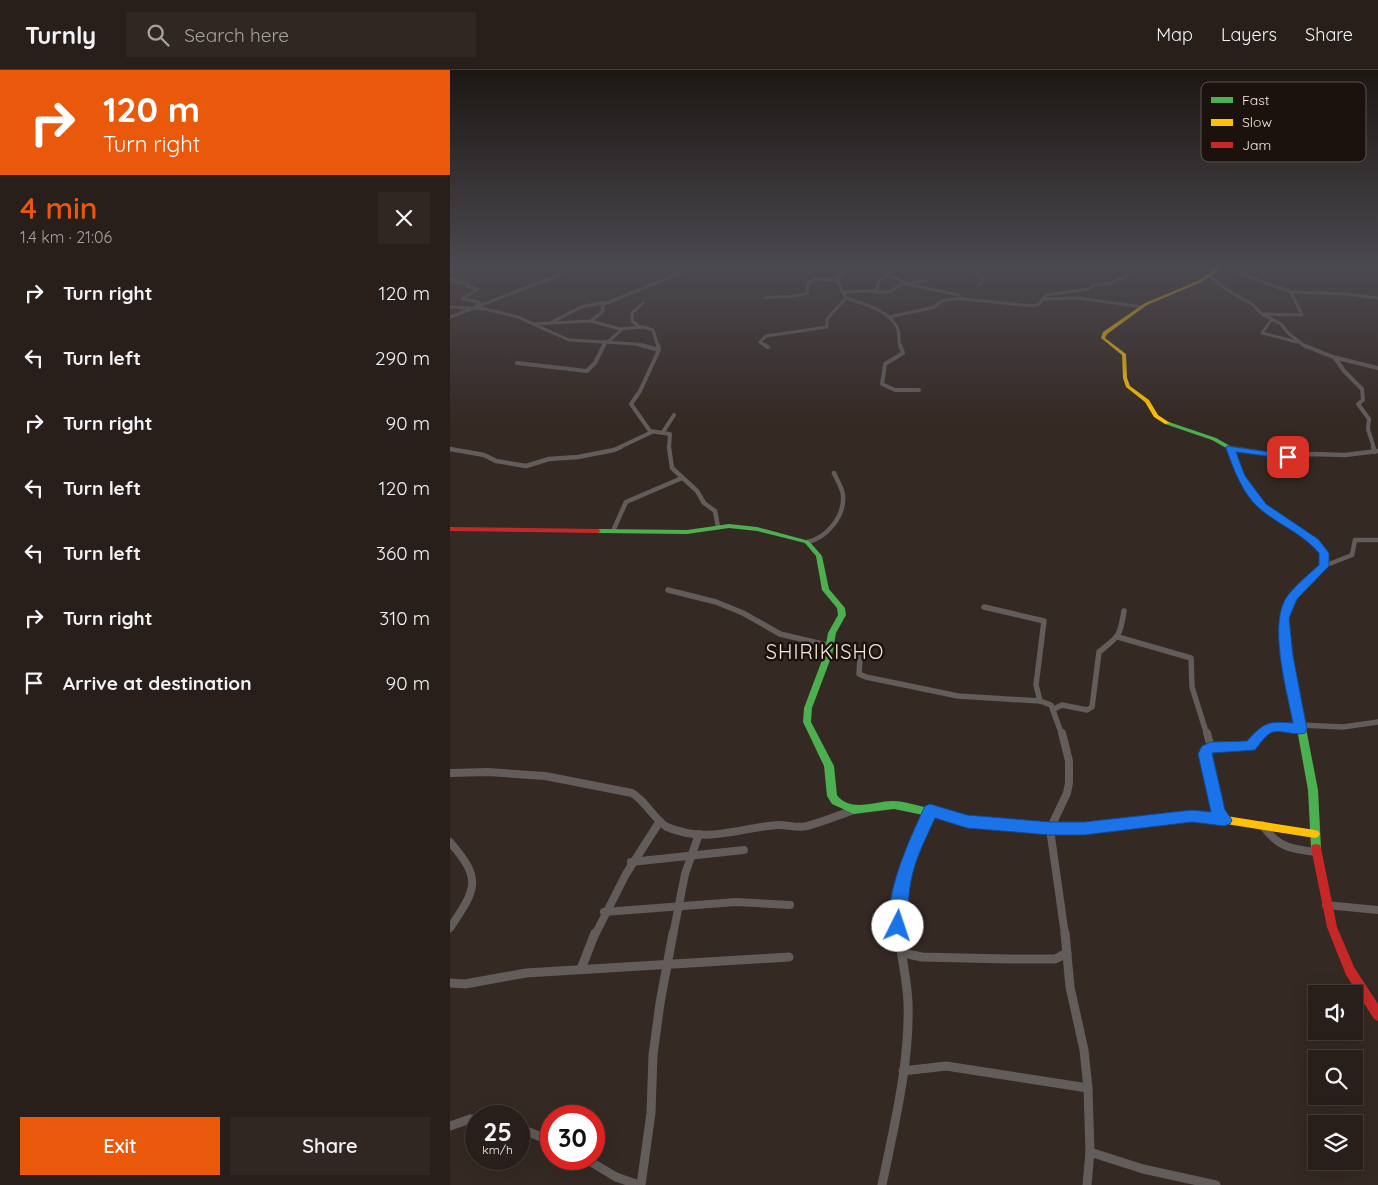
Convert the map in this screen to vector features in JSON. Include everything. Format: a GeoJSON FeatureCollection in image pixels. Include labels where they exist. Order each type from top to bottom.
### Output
{"type":"FeatureCollection","features":[{"type":"Feature","properties":{"kind":"street"},"geometry":{"type":"LineString","coordinates":[[518,317],[549,333],[566,336],[569,340],[608,341],[618,344],[642,345],[659,350]]}},
{"type":"Feature","properties":{"kind":"street"},"geometry":{"type":"LineString","coordinates":[[550,323],[562,317]]}},
{"type":"Feature","properties":{"kind":"street"},"geometry":{"type":"LineString","coordinates":[[591,321],[596,317]]}},
{"type":"Feature","properties":{"kind":"street"},"geometry":{"type":"LineString","coordinates":[[632,317],[632,321],[640,327],[654,331],[659,350],[640,391],[631,404],[632,408],[652,432]]}},
{"type":"Feature","properties":{"kind":"street"},"geometry":{"type":"LineString","coordinates":[[768,347],[760,342],[766,336],[827,327],[829,317]]}},
{"type":"Feature","properties":{"kind":"street"},"geometry":{"type":"LineString","coordinates":[[889,317],[898,329],[898,341],[903,353],[885,364],[882,384],[895,390],[919,390]]}},
{"type":"Feature","properties":{"kind":"street"},"geometry":{"type":"LineString","coordinates":[[1129,317],[1103,336],[1105,341],[1125,357],[1123,374],[1126,384],[1131,390],[1148,401],[1151,411],[1157,418],[1214,439],[1230,448],[1288,457],[1312,454],[1345,455],[1377,451],[1368,429],[1368,419],[1358,404],[1363,400],[1363,391],[1333,357]]}},
{"type":"Feature","properties":{"kind":"street"},"geometry":{"type":"LineString","coordinates":[[1268,317],[1281,324],[1300,343],[1310,349],[1333,357],[1378,368]]}},
{"type":"Feature","properties":{"kind":"street"},"geometry":{"type":"LineString","coordinates":[[1272,319],[1262,333],[1300,343]]}},
{"type":"Feature","properties":{"kind":"street"},"geometry":{"type":"LineString","coordinates":[[533,324],[591,321],[622,329],[640,327]]}},
{"type":"Feature","properties":{"kind":"street"},"geometry":{"type":"LineString","coordinates":[[516,362],[588,371],[608,341],[622,329]]}},
{"type":"Feature","properties":{"kind":"street"},"geometry":{"type":"LineString","coordinates":[[663,432],[674,415]]}},
{"type":"Feature","properties":{"kind":"street"},"geometry":{"type":"LineString","coordinates":[[450,449],[484,454],[496,460],[526,466],[549,459],[578,457],[614,450],[652,432],[663,432],[671,436],[669,461],[672,468],[698,491],[704,503],[715,511],[718,527]]}},
{"type":"Feature","properties":{"kind":"street"},"geometry":{"type":"LineString","coordinates":[[1230,448],[1241,476],[1258,502],[1268,512],[1319,545],[1324,553],[1324,566]]}},
{"type":"Feature","properties":{"kind":"street"},"geometry":{"type":"LineString","coordinates":[[807,542],[820,539],[840,514],[843,498],[834,473]]}},
{"type":"Feature","properties":{"kind":"street"},"geometry":{"type":"LineString","coordinates":[[613,531],[626,502],[682,478]]}},
{"type":"Feature","properties":{"kind":"street"},"geometry":{"type":"LineString","coordinates":[[450,529],[492,528],[541,531],[694,532],[718,527],[757,529],[807,542],[813,546],[820,556],[826,590],[842,611],[842,615],[832,633],[830,645],[808,708],[808,722],[829,766],[831,790],[835,801],[854,810]]}},
{"type":"Feature","properties":{"kind":"street"},"geometry":{"type":"LineString","coordinates":[[1378,540],[1355,540],[1352,555],[1324,566],[1295,594],[1289,601],[1284,618],[1284,635],[1313,790],[1316,852],[1326,905],[1332,927],[1350,971],[1378,1015]]}},
{"type":"Feature","properties":{"kind":"street"},"geometry":{"type":"LineString","coordinates":[[668,590],[728,606],[780,634],[851,650],[859,655],[858,671],[866,677],[958,696],[1040,701],[1054,709],[1066,752],[1069,773],[1068,791],[1054,816],[1050,829],[1068,968],[1084,1050],[1088,1088],[1090,1152],[1087,1185]]}},
{"type":"Feature","properties":{"kind":"street"},"geometry":{"type":"LineString","coordinates":[[984,607],[1029,616],[1044,622],[1044,635],[1035,686],[1036,697],[1040,701]]}},
{"type":"Feature","properties":{"kind":"street"},"geometry":{"type":"LineString","coordinates":[[1054,709],[1062,705],[1087,710],[1092,707],[1099,652],[1118,637],[1121,632],[1124,611]]}},
{"type":"Feature","properties":{"kind":"street"},"geometry":{"type":"LineString","coordinates":[[1118,637],[1191,658],[1192,687],[1211,747]]}},
{"type":"Feature","properties":{"kind":"street"},"geometry":{"type":"LineString","coordinates":[[1224,820],[1219,813],[1206,759],[1206,750],[1211,747],[1250,746],[1264,731],[1272,727],[1343,727],[1378,722]]}},
{"type":"Feature","properties":{"kind":"street"},"geometry":{"type":"LineString","coordinates":[[450,773],[488,772],[545,776],[632,793],[641,798],[660,821],[670,829],[699,834],[720,835],[777,825],[805,827],[854,810],[894,805],[930,811],[967,822],[1050,829],[1084,828],[1192,816],[1315,834]]}},
{"type":"Feature","properties":{"kind":"street"},"geometry":{"type":"LineString","coordinates":[[882,1185],[907,1040],[908,1010],[898,912],[903,880],[930,811]]}},
{"type":"Feature","properties":{"kind":"street"},"geometry":{"type":"LineString","coordinates":[[581,969],[604,912],[631,862],[660,821]]}},
{"type":"Feature","properties":{"kind":"street"},"geometry":{"type":"LineString","coordinates":[[1262,825],[1275,843],[1295,849],[1316,852]]}},
{"type":"Feature","properties":{"kind":"street"},"geometry":{"type":"LineString","coordinates":[[604,1170],[616,1177],[640,1185],[650,1113],[653,1055],[668,964],[685,874],[699,834]]}},
{"type":"Feature","properties":{"kind":"street"},"geometry":{"type":"LineString","coordinates":[[450,842],[462,856],[474,878],[474,887],[450,928]]}},
{"type":"Feature","properties":{"kind":"street"},"geometry":{"type":"LineString","coordinates":[[631,862],[744,850]]}},
{"type":"Feature","properties":{"kind":"street"},"geometry":{"type":"LineString","coordinates":[[604,912],[736,902],[790,905]]}},
{"type":"Feature","properties":{"kind":"street"},"geometry":{"type":"LineString","coordinates":[[1326,905],[1378,910]]}},
{"type":"Feature","properties":{"kind":"street"},"geometry":{"type":"LineString","coordinates":[[903,953],[929,958],[1055,959],[1067,954]]}},
{"type":"Feature","properties":{"kind":"street"},"geometry":{"type":"LineString","coordinates":[[450,983],[465,984],[526,973],[789,957]]}},
{"type":"Feature","properties":{"kind":"street"},"geometry":{"type":"LineString","coordinates":[[1055,959],[1068,968]]}},
{"type":"Feature","properties":{"kind":"street"},"geometry":{"type":"LineString","coordinates":[[903,1071],[946,1066],[1088,1088]]}},
{"type":"Feature","properties":{"kind":"street"},"geometry":{"type":"LineString","coordinates":[[450,1126],[465,1121]]}},
{"type":"Feature","properties":{"kind":"street"},"geometry":{"type":"LineString","coordinates":[[1090,1152],[1192,1182],[1216,1185]]}},
{"type":"Feature","properties":{"kind":"traffic: fast"},"geometry":{"type":"LineString","coordinates":[[1167,423],[1214,439],[1230,448],[1241,476],[1258,502],[1268,511],[1315,541],[1324,553],[1324,566],[1291,603],[1287,612],[1284,635],[1313,790],[1316,848]]}},
{"type":"Feature","properties":{"kind":"traffic: fast"},"geometry":{"type":"LineString","coordinates":[[598,531],[687,532],[729,526],[757,529],[807,542],[819,556],[826,590],[841,608],[842,615],[832,633],[828,655],[808,708],[807,722],[829,766],[832,796],[835,801],[854,810],[894,805],[928,812]]}},
{"type":"Feature","properties":{"kind":"traffic: slow"},"geometry":{"type":"LineString","coordinates":[[1128,317],[1105,333],[1103,338],[1124,355],[1125,378],[1128,387],[1147,401],[1156,416],[1167,423]]}},
{"type":"Feature","properties":{"kind":"traffic: slow"},"geometry":{"type":"LineString","coordinates":[[1105,826],[1201,816],[1315,834]]}},
{"type":"Feature","properties":{"kind":"traffic: jam"},"geometry":{"type":"LineString","coordinates":[[450,529],[598,531]]}},
{"type":"Feature","properties":{"kind":"traffic: jam"},"geometry":{"type":"LineString","coordinates":[[928,812],[971,822],[1038,829],[1105,826]]}},
{"type":"Feature","properties":{"kind":"traffic: jam"},"geometry":{"type":"LineString","coordinates":[[1316,848],[1332,927],[1350,971],[1378,1015]]}},
{"type":"Feature","properties":{"kind":"district","name":"SHIRIKISHO"},"geometry":{"type":"Point","coordinates":[825,652]}},
{"type":"Feature","properties":{"kind":"route"},"geometry":{"type":"LineString","coordinates":[[898,926],[898,912],[903,880],[930,811],[967,822],[1050,829],[1084,828],[1192,816],[1224,820],[1217,807],[1205,754],[1206,750],[1218,746],[1243,748],[1250,746],[1267,728],[1301,729],[1287,656],[1284,618],[1292,597],[1324,566],[1324,553],[1315,541],[1268,512],[1258,502],[1247,487],[1233,461],[1230,448],[1288,457]]}}]}
